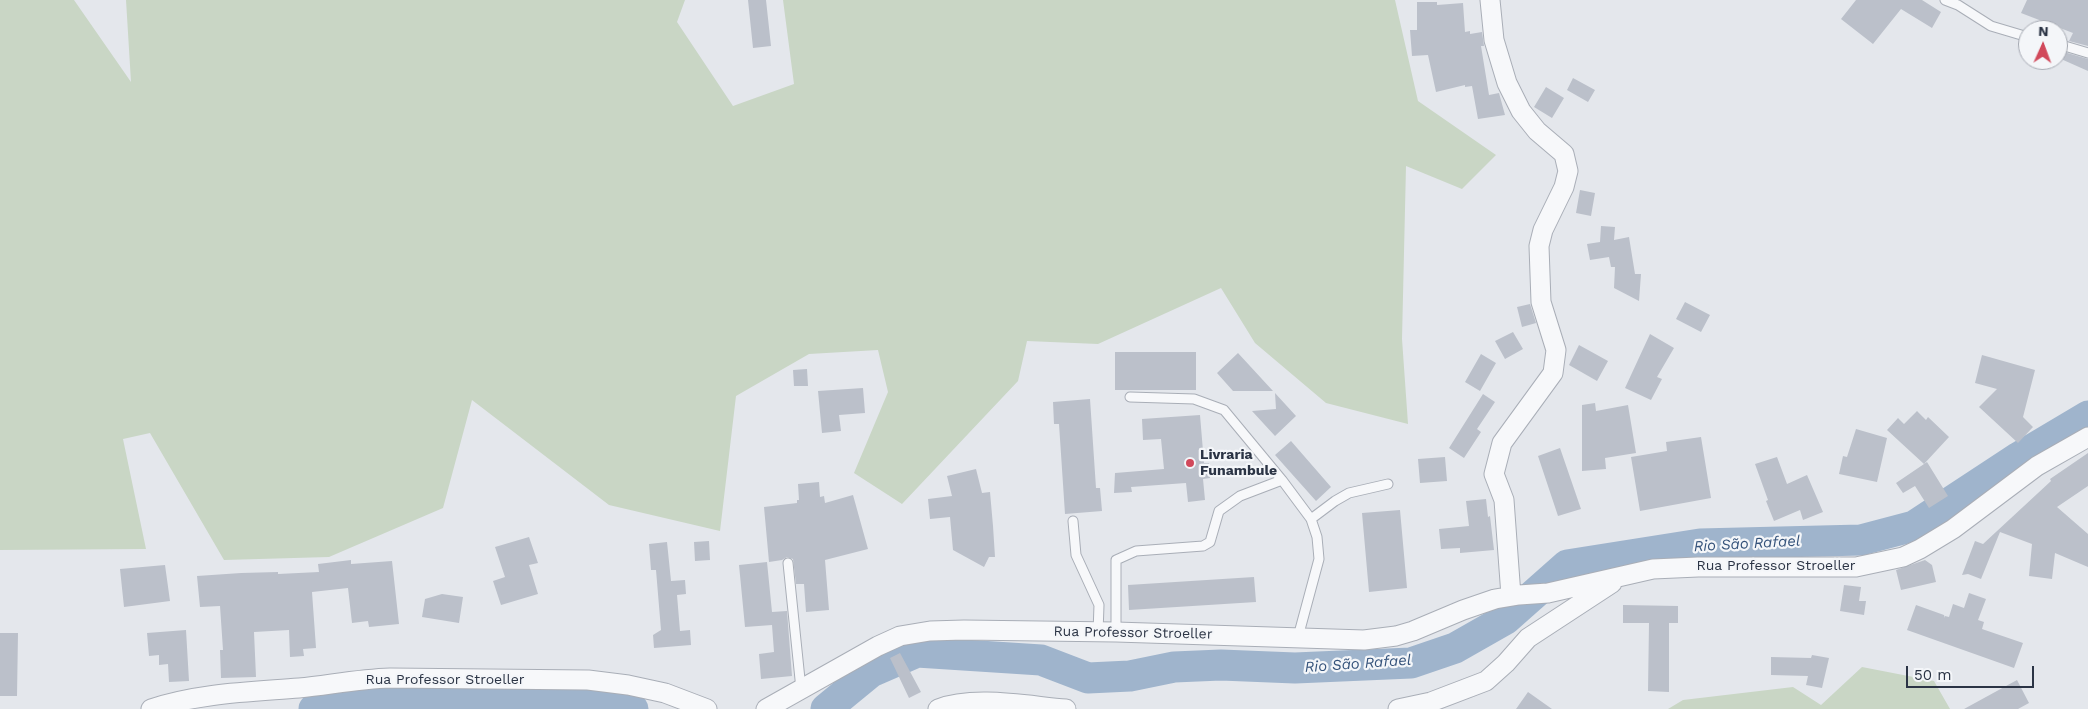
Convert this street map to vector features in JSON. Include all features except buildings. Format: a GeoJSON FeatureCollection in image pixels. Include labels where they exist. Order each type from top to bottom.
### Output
{"type":"FeatureCollection","features":[{"type":"Feature","properties":{"kind":"street"},"geometry":{"type":"LineString","coordinates":[[1490,0],[1494,40],[1507,83],[1521,111],[1537,131],[1564,154],[1568,171],[1564,187],[1543,230],[1539,246],[1541,302],[1556,350],[1553,374],[1502,443],[1494,474],[1504,500],[1515,595]]}},
{"type":"Feature","properties":{"kind":"street","name":"Rua Professor Stroeller"},"geometry":{"type":"LineString","coordinates":[[766,709],[878,646],[900,636],[930,631],[1107,632],[1364,640],[1396,636],[1413,631],[1464,610],[1515,595],[1548,593],[1653,569],[1698,567],[1856,567],[1903,557],[1920,549],[1954,529],[2037,466],[2088,438]]}},
{"type":"Feature","properties":{"kind":"street"},"geometry":{"type":"LineString","coordinates":[[1398,709],[1431,702],[1486,681],[1506,663],[1528,638],[1624,576]]}},
{"type":"Feature","properties":{"kind":"street","name":"Rua Professor Stroeller"},"geometry":{"type":"LineString","coordinates":[[151,709],[190,698],[215,694],[301,688],[366,679],[390,678],[588,680],[665,693],[707,709]]}},
{"type":"Feature","properties":{"kind":"street"},"geometry":{"type":"LineString","coordinates":[[938,709],[964,703],[990,703],[1066,709]]}},
{"type":"Feature","properties":{"kind":"lane"},"geometry":{"type":"LineString","coordinates":[[1945,0],[1958,5],[1991,26],[2018,34]]}},
{"type":"Feature","properties":{"kind":"lane"},"geometry":{"type":"LineString","coordinates":[[2068,47],[2088,53]]}},
{"type":"Feature","properties":{"kind":"lane"},"geometry":{"type":"LineString","coordinates":[[1130,397],[1194,399],[1224,410],[1282,480],[1311,519],[1318,537],[1319,559],[1298,637]]}},
{"type":"Feature","properties":{"kind":"lane"},"geometry":{"type":"LineString","coordinates":[[1107,632],[1116,560],[1136,551],[1203,546],[1210,542],[1219,511],[1240,496],[1282,480]]}},
{"type":"Feature","properties":{"kind":"lane"},"geometry":{"type":"LineString","coordinates":[[1311,519],[1349,493],[1388,484]]}},
{"type":"Feature","properties":{"kind":"lane"},"geometry":{"type":"LineString","coordinates":[[1072,521],[1076,554],[1099,605],[1107,632]]}},
{"type":"Feature","properties":{"kind":"lane"},"geometry":{"type":"LineString","coordinates":[[788,563],[801,690]]}},
{"type":"Feature","properties":{"kind":"green space"},"geometry":{"type":"Polygon","coordinates":[[[0,0],[74,0],[131,82],[126,0],[685,0],[677,22],[733,106],[794,84],[783,0],[1395,0],[1418,101],[1496,155],[1462,189],[1406,166],[1402,339],[1408,424],[1326,403],[1255,343],[1221,288],[1098,344],[1027,341],[1018,381],[902,504],[854,473],[888,392],[878,350],[809,354],[736,396],[720,531],[609,505],[472,400],[443,508],[329,557],[224,560],[150,433],[123,439],[146,549],[0,550],[0,0]]]}},
{"type":"Feature","properties":{"kind":"green space"},"geometry":{"type":"Polygon","coordinates":[[[1862,667],[1934,681],[1950,709],[1668,709],[1683,700],[1793,687],[1821,705],[1862,667]]]}},
{"type":"Feature","properties":{"kind":"waterway","name":"Rio São Rafael"},"geometry":{"type":"LineString","coordinates":[[826,709],[871,672],[917,652],[1041,660],[1088,678],[1130,676],[1174,667],[1221,665],[1295,668],[1411,663],[1455,648],[1506,619],[1567,565],[1700,544],[1861,540],[1914,526],[2019,457],[2088,416]]}},
{"type":"Feature","properties":{"kind":"waterway","name":"Rio São Rafael"},"geometry":{"type":"LineString","coordinates":[[314,709],[443,698],[494,701],[554,700],[633,709]]}},
{"type":"Feature","properties":{"kind":"place","name":"Livraria Funambule"},"geometry":{"type":"Point","coordinates":[1190,463]}}]}
